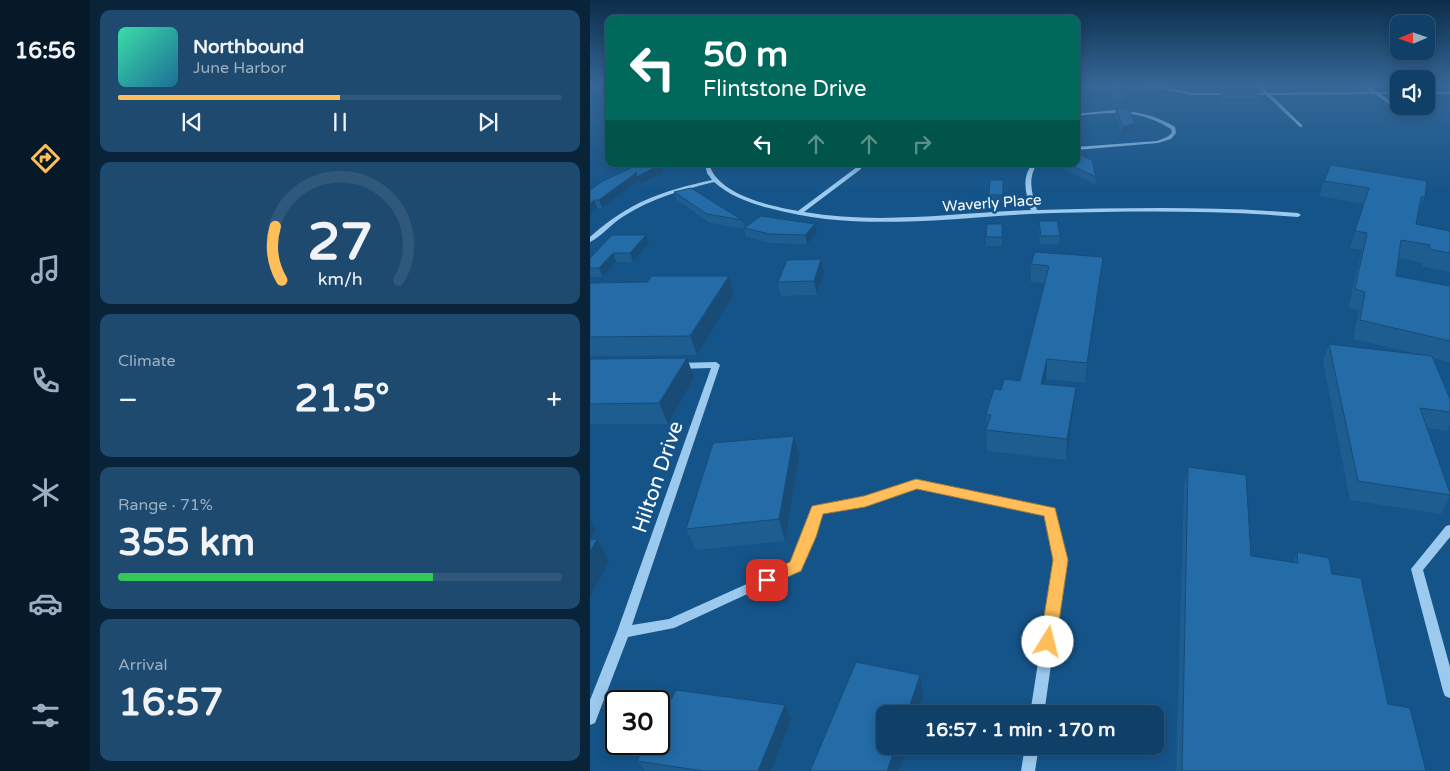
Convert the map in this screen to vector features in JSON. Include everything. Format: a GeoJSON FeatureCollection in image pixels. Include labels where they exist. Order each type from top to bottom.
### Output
{"type":"FeatureCollection","features":[{"type":"Feature","properties":{"kind":"street"},"geometry":{"type":"LineString","coordinates":[[1080,148],[1158,142],[1169,138],[1174,133],[1172,128],[1162,120]]}},
{"type":"Feature","properties":{"kind":"street"},"geometry":{"type":"LineString","coordinates":[[1294,120],[1300,126]]}},
{"type":"Feature","properties":{"kind":"street"},"geometry":{"type":"LineString","coordinates":[[590,240],[627,209],[653,197],[714,181],[708,167]]}},
{"type":"Feature","properties":{"kind":"street"},"geometry":{"type":"LineString","coordinates":[[1031,167],[1027,172],[1027,181],[1034,212]]}},
{"type":"Feature","properties":{"kind":"street"},"geometry":{"type":"LineString","coordinates":[[798,213],[859,168]]}},
{"type":"Feature","properties":{"kind":"street","name":"Waverly Place"},"geometry":{"type":"LineString","coordinates":[[714,181],[739,196],[766,206],[798,213],[851,219],[909,220],[1034,212],[1230,210],[1298,215]]}},
{"type":"Feature","properties":{"kind":"street","name":"Hilton Drive"},"geometry":{"type":"LineString","coordinates":[[590,718],[623,632],[716,366],[669,366]]}},
{"type":"Feature","properties":{"kind":"street"},"geometry":{"type":"LineString","coordinates":[[623,632],[670,624],[796,567],[809,537],[817,509],[865,502],[916,484],[1050,512],[1060,560],[1038,705]]}},
{"type":"Feature","properties":{"kind":"street"},"geometry":{"type":"LineString","coordinates":[[1450,530],[1417,569],[1450,690]]}},
{"type":"Feature","properties":{"kind":"street"},"geometry":{"type":"LineString","coordinates":[[1028,771],[1031,755]]}},
{"type":"Feature","properties":{"kind":"building"},"geometry":{"type":"Polygon","coordinates":[[[1120,120],[1134,120],[1135,123],[1123,127],[1120,120]]]}},
{"type":"Feature","properties":{"kind":"building"},"geometry":{"type":"Polygon","coordinates":[[[1080,155],[1092,160],[1096,177],[1074,167],[1080,167],[1080,155]]]}},
{"type":"Feature","properties":{"kind":"building"},"geometry":{"type":"Polygon","coordinates":[[[1331,165],[1427,181],[1425,197],[1421,197],[1416,224],[1450,231],[1450,253],[1429,249],[1430,245],[1401,240],[1396,276],[1450,286],[1450,341],[1360,320],[1365,292],[1355,289],[1367,233],[1355,231],[1369,188],[1324,181],[1331,165]]]}},
{"type":"Feature","properties":{"kind":"building"},"geometry":{"type":"Polygon","coordinates":[[[633,167],[656,167],[636,177],[637,172],[599,200],[594,200],[590,204],[590,190],[603,181],[633,167]]]}},
{"type":"Feature","properties":{"kind":"building"},"geometry":{"type":"Polygon","coordinates":[[[990,180],[1003,180],[1003,195],[989,195],[990,180]]]}},
{"type":"Feature","properties":{"kind":"building"},"geometry":{"type":"Polygon","coordinates":[[[691,188],[742,220],[707,214],[674,192],[691,188]]]}},
{"type":"Feature","properties":{"kind":"building"},"geometry":{"type":"Polygon","coordinates":[[[761,216],[815,224],[805,235],[770,234],[744,228],[761,216]]]}},
{"type":"Feature","properties":{"kind":"building"},"geometry":{"type":"Polygon","coordinates":[[[1039,221],[1057,221],[1060,236],[1041,236],[1039,221]]]}},
{"type":"Feature","properties":{"kind":"building"},"geometry":{"type":"Polygon","coordinates":[[[987,224],[1002,224],[1002,237],[986,237],[987,224]]]}},
{"type":"Feature","properties":{"kind":"building"},"geometry":{"type":"Polygon","coordinates":[[[612,235],[646,235],[630,253],[613,253],[599,268],[590,268],[590,258],[612,235]]]}},
{"type":"Feature","properties":{"kind":"building"},"geometry":{"type":"Polygon","coordinates":[[[1035,252],[1103,257],[1087,363],[1047,359],[1041,384],[1076,387],[1067,439],[986,430],[991,415],[986,414],[994,389],[1001,390],[1004,379],[1020,381],[1049,266],[1031,264],[1035,252]]]}},
{"type":"Feature","properties":{"kind":"building"},"geometry":{"type":"Polygon","coordinates":[[[821,259],[814,281],[778,282],[787,260],[821,259]]]}},
{"type":"Feature","properties":{"kind":"building"},"geometry":{"type":"Polygon","coordinates":[[[652,276],[729,276],[690,336],[590,337],[590,283],[647,282],[652,276]]]}},
{"type":"Feature","properties":{"kind":"building"},"geometry":{"type":"Polygon","coordinates":[[[1329,344],[1432,356],[1450,399],[1450,412],[1420,408],[1450,495],[1358,481],[1329,344]]]}},
{"type":"Feature","properties":{"kind":"building"},"geometry":{"type":"Polygon","coordinates":[[[687,358],[659,403],[590,404],[590,359],[687,358]]]}},
{"type":"Feature","properties":{"kind":"building"},"geometry":{"type":"Polygon","coordinates":[[[794,436],[779,519],[686,529],[713,443],[794,436]]]}},
{"type":"Feature","properties":{"kind":"building"},"geometry":{"type":"Polygon","coordinates":[[[1188,467],[1246,475],[1251,556],[1298,563],[1297,552],[1329,558],[1332,574],[1361,578],[1388,704],[1410,708],[1426,771],[1182,771],[1188,467]]]}},
{"type":"Feature","properties":{"kind":"building"},"geometry":{"type":"Polygon","coordinates":[[[597,539],[590,552],[590,540],[597,539]]]}},
{"type":"Feature","properties":{"kind":"building"},"geometry":{"type":"Polygon","coordinates":[[[856,662],[920,675],[910,705],[876,705],[876,755],[893,755],[887,771],[810,771],[856,662]]]}},
{"type":"Feature","properties":{"kind":"building"},"geometry":{"type":"Polygon","coordinates":[[[676,690],[785,705],[758,771],[703,771],[637,761],[640,755],[670,755],[670,701],[676,690]]]}},
{"type":"Feature","properties":{"kind":"route"},"geometry":{"type":"LineString","coordinates":[[767,580],[796,567],[809,537],[817,509],[865,502],[916,484],[1050,512],[1060,560],[1048,642]]}}]}
